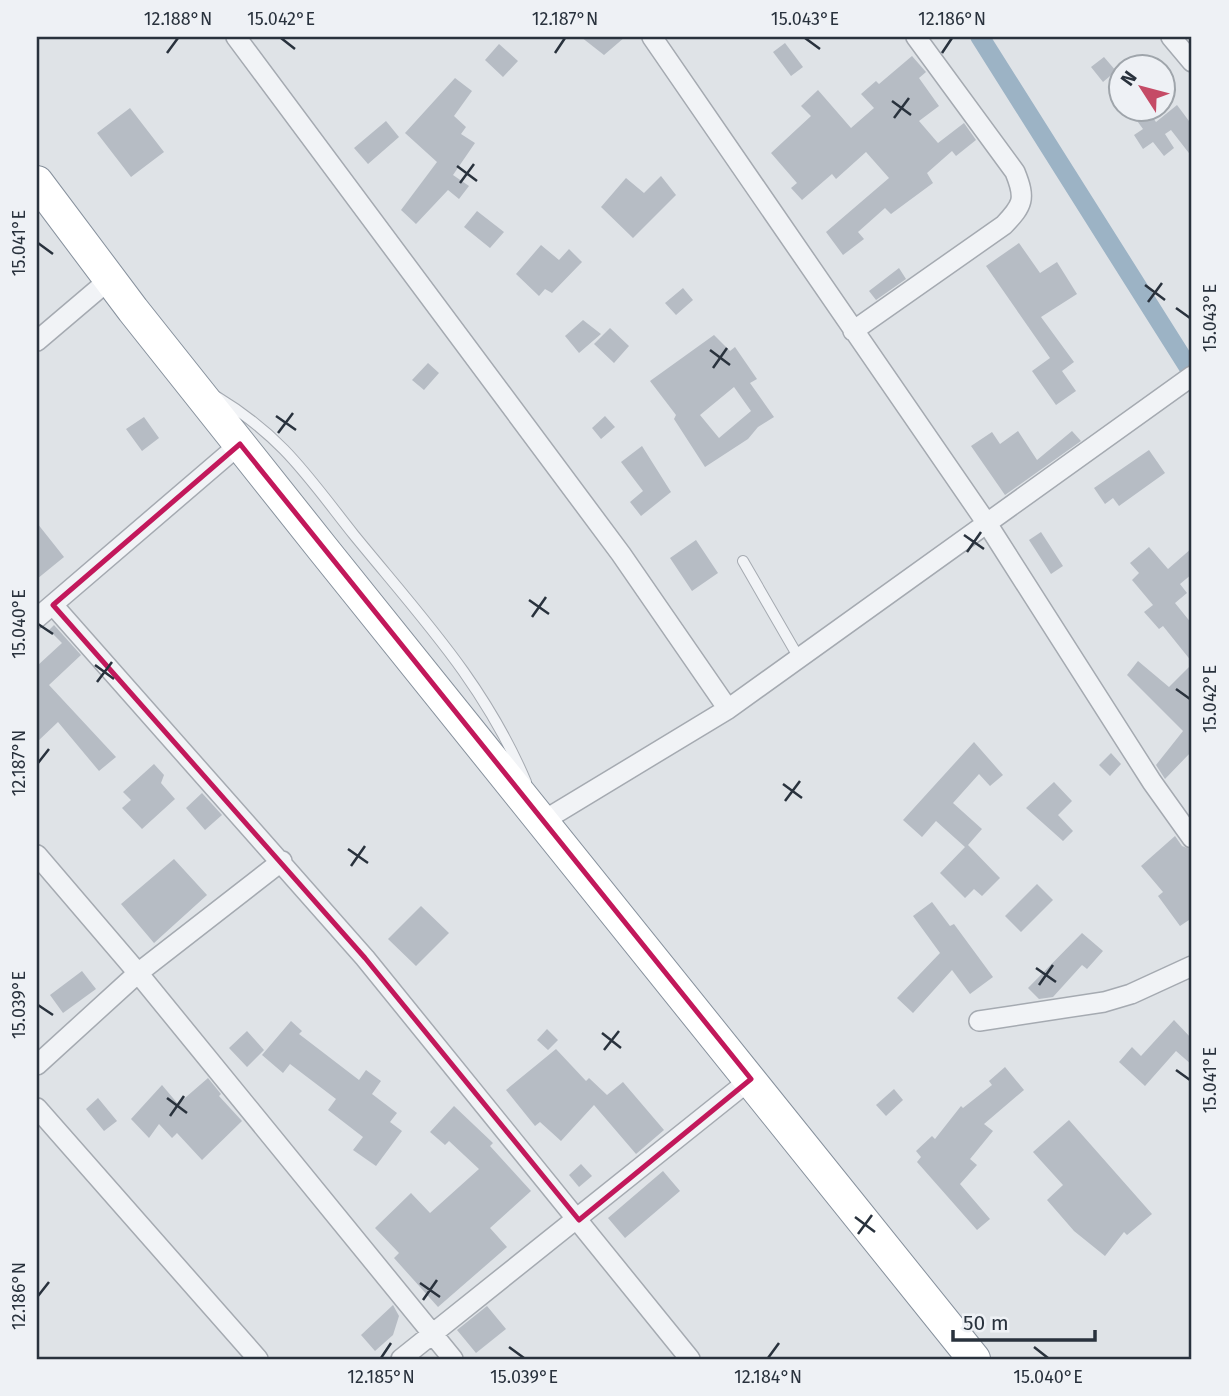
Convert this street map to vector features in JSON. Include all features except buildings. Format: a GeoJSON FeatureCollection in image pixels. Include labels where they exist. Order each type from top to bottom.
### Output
{"type":"FeatureCollection","features":[{"type":"Feature","properties":{"kind":"highway"},"geometry":{"type":"LineString","coordinates":[[37,182],[187,378],[974,1359]]}},
{"type":"Feature","properties":{"kind":"street"},"geometry":{"type":"LineString","coordinates":[[236,37],[621,554],[728,709]]}},
{"type":"Feature","properties":{"kind":"street"},"geometry":{"type":"LineString","coordinates":[[652,37],[988,525],[1152,782],[1192,838]]}},
{"type":"Feature","properties":{"kind":"street"},"geometry":{"type":"LineString","coordinates":[[853,331],[1004,225],[1020,208],[1022,190],[1016,173],[916,37]]}},
{"type":"Feature","properties":{"kind":"street"},"geometry":{"type":"LineString","coordinates":[[1171,37],[1192,62]]}},
{"type":"Feature","properties":{"kind":"street"},"geometry":{"type":"LineString","coordinates":[[37,341],[110,279]]}},
{"type":"Feature","properties":{"kind":"street"},"geometry":{"type":"LineString","coordinates":[[543,821],[728,709],[988,525],[1192,376]]}},
{"type":"Feature","properties":{"kind":"street"},"geometry":{"type":"LineString","coordinates":[[37,618],[240,444]]}},
{"type":"Feature","properties":{"kind":"street"},"geometry":{"type":"LineString","coordinates":[[53,605],[282,861],[579,1220],[690,1359]]}},
{"type":"Feature","properties":{"kind":"street"},"geometry":{"type":"LineString","coordinates":[[37,855],[138,973],[453,1359]]}},
{"type":"Feature","properties":{"kind":"street"},"geometry":{"type":"LineString","coordinates":[[37,1065],[138,973],[282,861]]}},
{"type":"Feature","properties":{"kind":"street"},"geometry":{"type":"LineString","coordinates":[[979,1021],[1104,1002],[1131,995],[1192,966]]}},
{"type":"Feature","properties":{"kind":"street"},"geometry":{"type":"LineString","coordinates":[[401,1359],[579,1220],[751,1079]]}},
{"type":"Feature","properties":{"kind":"street"},"geometry":{"type":"LineString","coordinates":[[37,1108],[257,1359]]}},
{"type":"Feature","properties":{"kind":"lane"},"geometry":{"type":"LineString","coordinates":[[187,378],[243,412],[280,443],[449,647],[485,701],[519,765],[543,821]]}},
{"type":"Feature","properties":{"kind":"lane"},"geometry":{"type":"LineString","coordinates":[[743,561],[799,658]]}},
{"type":"Feature","properties":{"kind":"highlighted area"},"geometry":{"type":"Polygon","coordinates":[[[240,444],[751,1079],[579,1220],[365,958],[53,605],[240,444]]]}},
{"type":"Feature","properties":{"kind":"waterway"},"geometry":{"type":"LineString","coordinates":[[980,37],[1192,373]]}}]}
